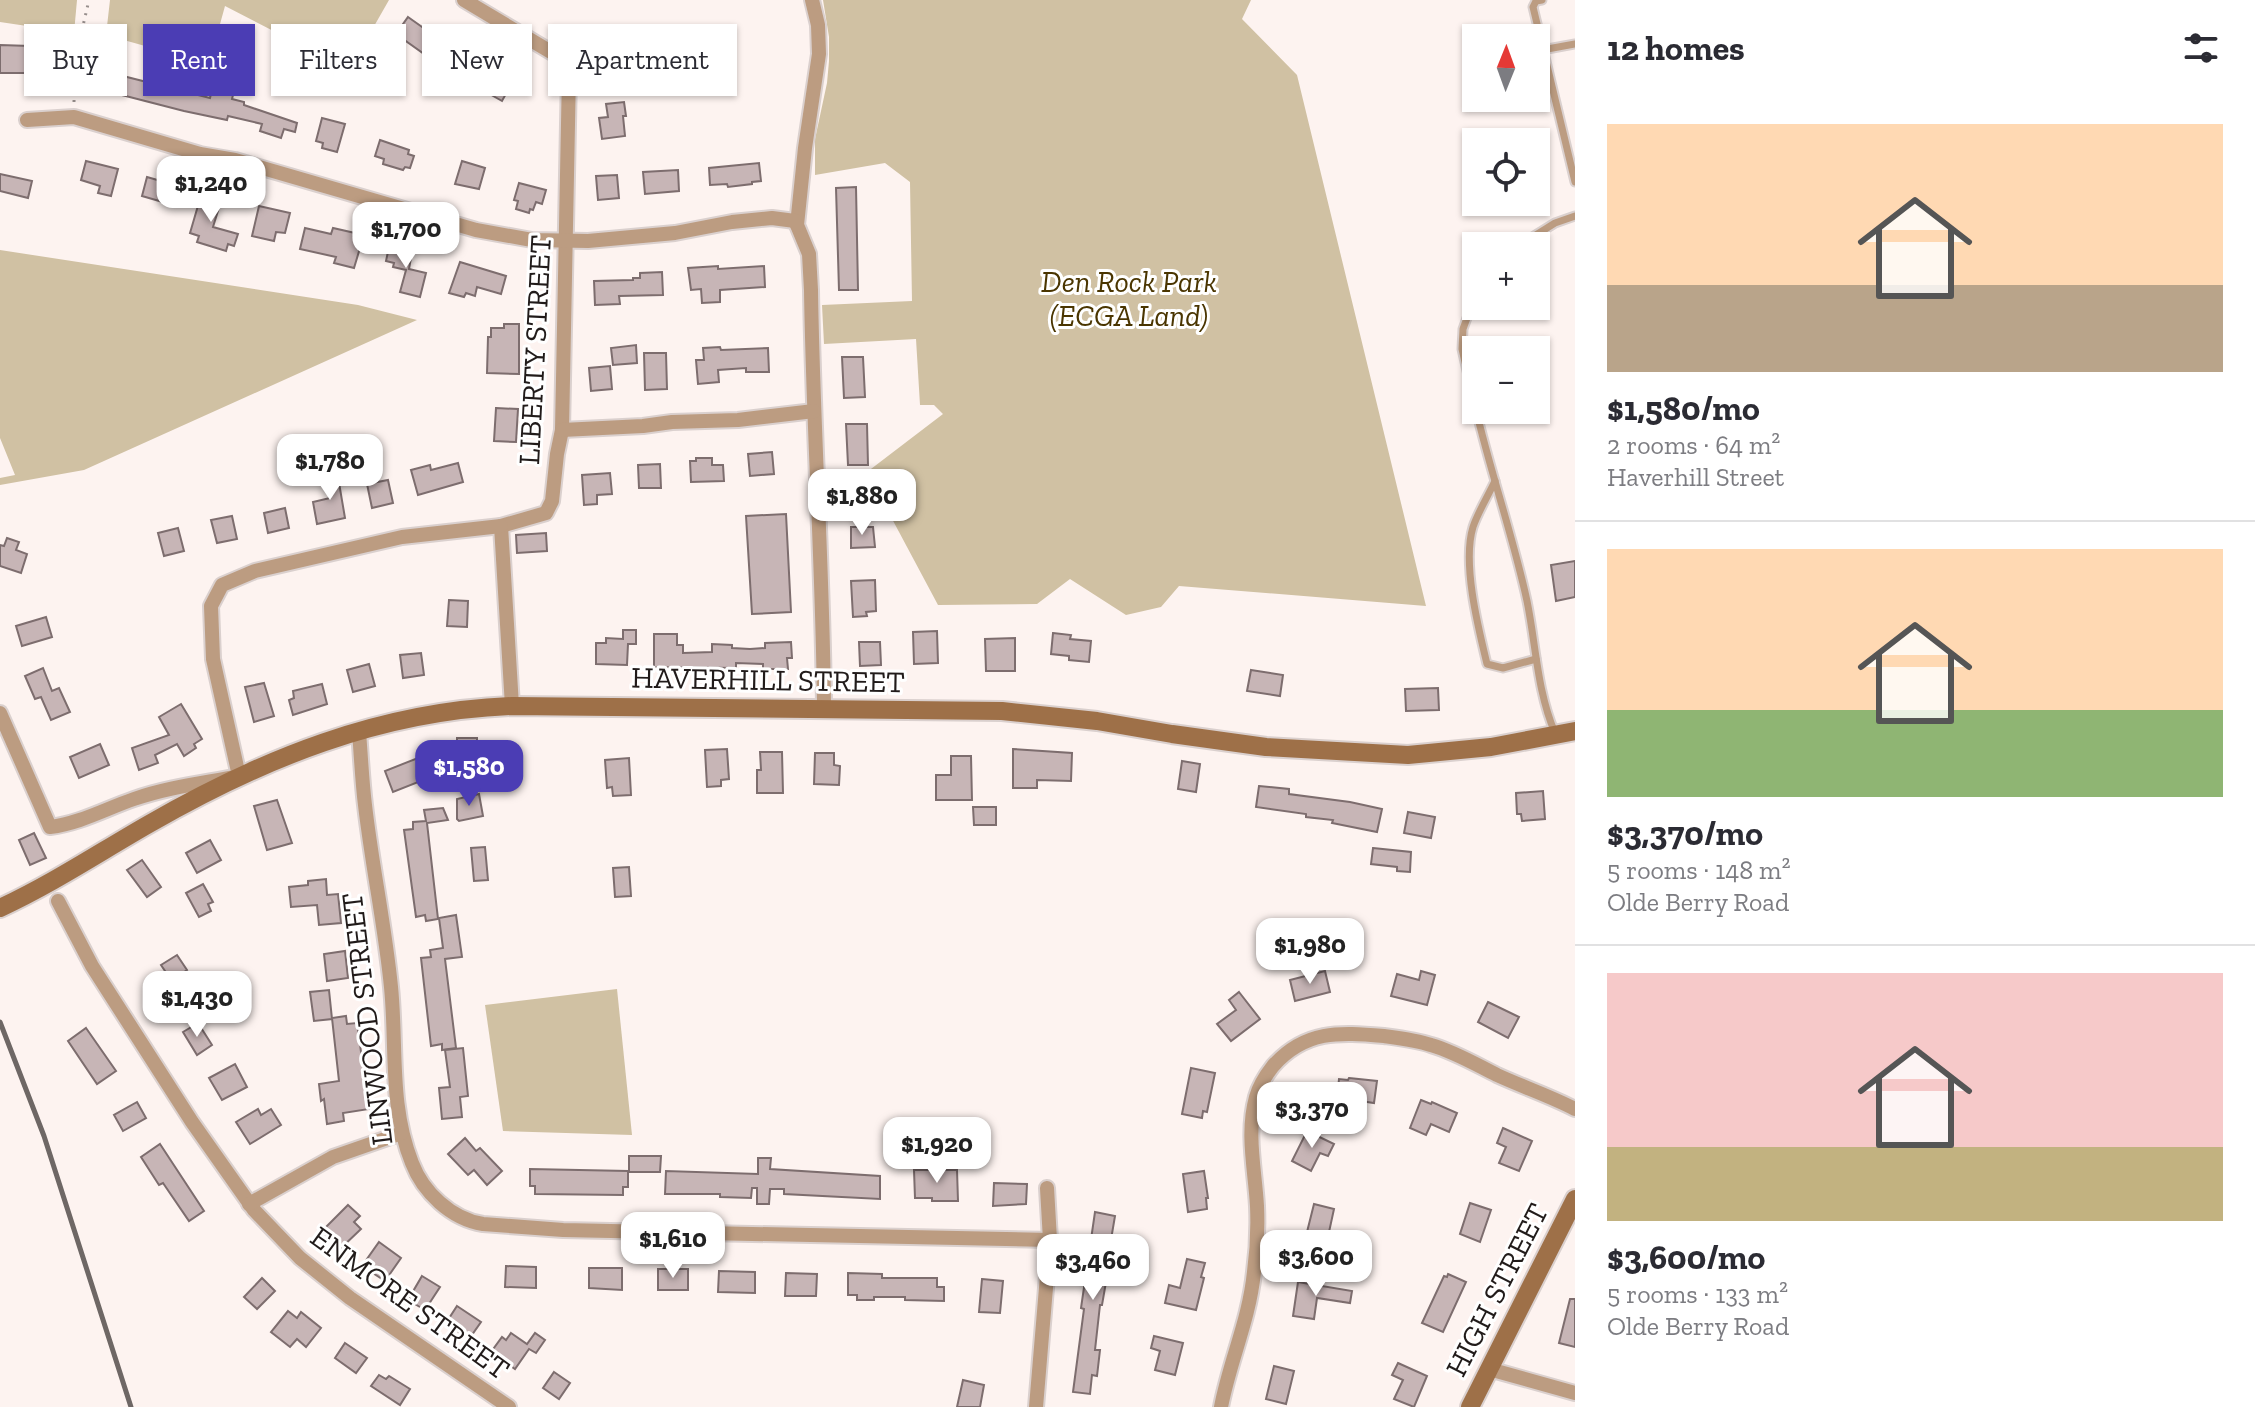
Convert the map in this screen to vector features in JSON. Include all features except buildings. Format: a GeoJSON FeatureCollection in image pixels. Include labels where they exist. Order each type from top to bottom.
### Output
{"type":"FeatureCollection","features":[{"type":"Feature","properties":{"kind":"main road","name":"HAVERHILL STREET"},"geometry":{"type":"LineString","coordinates":[[0,908],[165,815],[281,757],[401,720],[455,710],[512,706],[1002,711],[1097,721],[1266,747],[1395,755],[1455,752],[1575,731]]}},
{"type":"Feature","properties":{"kind":"main road","name":"HIGH STREET"},"geometry":{"type":"LineString","coordinates":[[1470,1407],[1575,1199]]}},
{"type":"Feature","properties":{"kind":"street","name":"LIBERTY STREET"},"geometry":{"type":"LineString","coordinates":[[464,0],[561,58],[569,73],[562,430],[552,501],[546,513],[501,526]]}},
{"type":"Feature","properties":{"kind":"street"},"geometry":{"type":"LineString","coordinates":[[797,225],[819,54],[818,25],[812,0]]}},
{"type":"Feature","properties":{"kind":"street"},"geometry":{"type":"LineString","coordinates":[[27,120],[74,117],[476,230],[532,240],[566,241],[675,233],[772,218],[795,221],[809,254],[824,608],[824,709]]}},
{"type":"Feature","properties":{"kind":"street"},"geometry":{"type":"LineString","coordinates":[[562,430],[738,420],[814,411]]}},
{"type":"Feature","properties":{"kind":"street"},"geometry":{"type":"LineString","coordinates":[[0,713],[50,827],[72,824],[135,799],[172,789],[239,776],[213,659],[211,606],[222,585],[255,571],[402,537],[501,526],[512,706]]}},
{"type":"Feature","properties":{"kind":"street","name":"LINWOOD STREET"},"geometry":{"type":"LineString","coordinates":[[359,732],[365,805],[391,984],[393,1064],[402,1133],[412,1165],[420,1178],[439,1201],[457,1216],[470,1222],[563,1230],[1050,1240]]}},
{"type":"Feature","properties":{"kind":"street","name":"ENMORE STREET"},"geometry":{"type":"LineString","coordinates":[[58,901],[106,988],[249,1204],[300,1258],[350,1298],[509,1407]]}},
{"type":"Feature","properties":{"kind":"street"},"geometry":{"type":"LineString","coordinates":[[1221,1407],[1249,1312],[1254,1274],[1257,1205],[1252,1161],[1252,1116],[1256,1095],[1266,1074],[1284,1054],[1307,1040],[1326,1034],[1357,1033],[1428,1044],[1462,1056],[1575,1109]]}},
{"type":"Feature","properties":{"kind":"street"},"geometry":{"type":"LineString","coordinates":[[249,1204],[333,1157],[402,1133]]}},
{"type":"Feature","properties":{"kind":"street"},"geometry":{"type":"LineString","coordinates":[[1036,1407],[1050,1240],[1047,1188]]}},
{"type":"Feature","properties":{"kind":"street"},"geometry":{"type":"LineString","coordinates":[[1489,1369],[1575,1393]]}},
{"type":"Feature","properties":{"kind":"lane"},"geometry":{"type":"LineString","coordinates":[[1537,24],[1533,7],[1536,1],[1542,0]]}},
{"type":"Feature","properties":{"kind":"lane"},"geometry":{"type":"LineString","coordinates":[[1550,49],[1575,44]]}},
{"type":"Feature","properties":{"kind":"lane"},"geometry":{"type":"LineString","coordinates":[[1550,82],[1575,182]]}},
{"type":"Feature","properties":{"kind":"lane"},"geometry":{"type":"LineString","coordinates":[[1541,232],[1575,216]]}},
{"type":"Feature","properties":{"kind":"lane"},"geometry":{"type":"LineString","coordinates":[[1480,424],[1527,600],[1546,712],[1555,735]]}},
{"type":"Feature","properties":{"kind":"lane"},"geometry":{"type":"LineString","coordinates":[[1495,481],[1473,528],[1469,564],[1479,633],[1487,664],[1503,668],[1536,659]]}},
{"type":"Feature","properties":{"kind":"path"},"geometry":{"type":"LineString","coordinates":[[74,117],[75,60],[89,0]]}},
{"type":"Feature","properties":{"kind":"green space"},"geometry":{"type":"Polygon","coordinates":[[[0,0],[77,0],[75,24],[24,26],[0,22],[0,0]]]}},
{"type":"Feature","properties":{"kind":"green space"},"geometry":{"type":"Polygon","coordinates":[[[110,0],[389,0],[375,24],[271,24],[271,30],[225,6],[220,24],[143,24],[143,45],[127,41],[127,24],[107,24],[110,0]]]}},
{"type":"Feature","properties":{"kind":"green space","name":"Den Rock Park (ECGA Land)"},"geometry":{"type":"Polygon","coordinates":[[[823,0],[1251,0],[1242,19],[1297,75],[1426,606],[1179,586],[1161,607],[1126,615],[1070,579],[1037,604],[938,605],[867,472],[943,414],[934,405],[920,405],[916,339],[824,344],[822,305],[912,301],[910,182],[885,163],[815,175],[815,139],[829,61],[823,0]]]}},
{"type":"Feature","properties":{"kind":"green space"},"geometry":{"type":"Polygon","coordinates":[[[0,250],[358,305],[417,320],[84,470],[0,485],[0,478],[15,475],[0,438],[0,250]]]}},
{"type":"Feature","properties":{"kind":"green space"},"geometry":{"type":"Polygon","coordinates":[[[617,989],[632,1135],[503,1131],[485,1005],[617,989]]]}},
{"type":"Feature","properties":{"kind":"railway"},"geometry":{"type":"LineString","coordinates":[[0,1022],[44,1136],[131,1407]]}}]}
